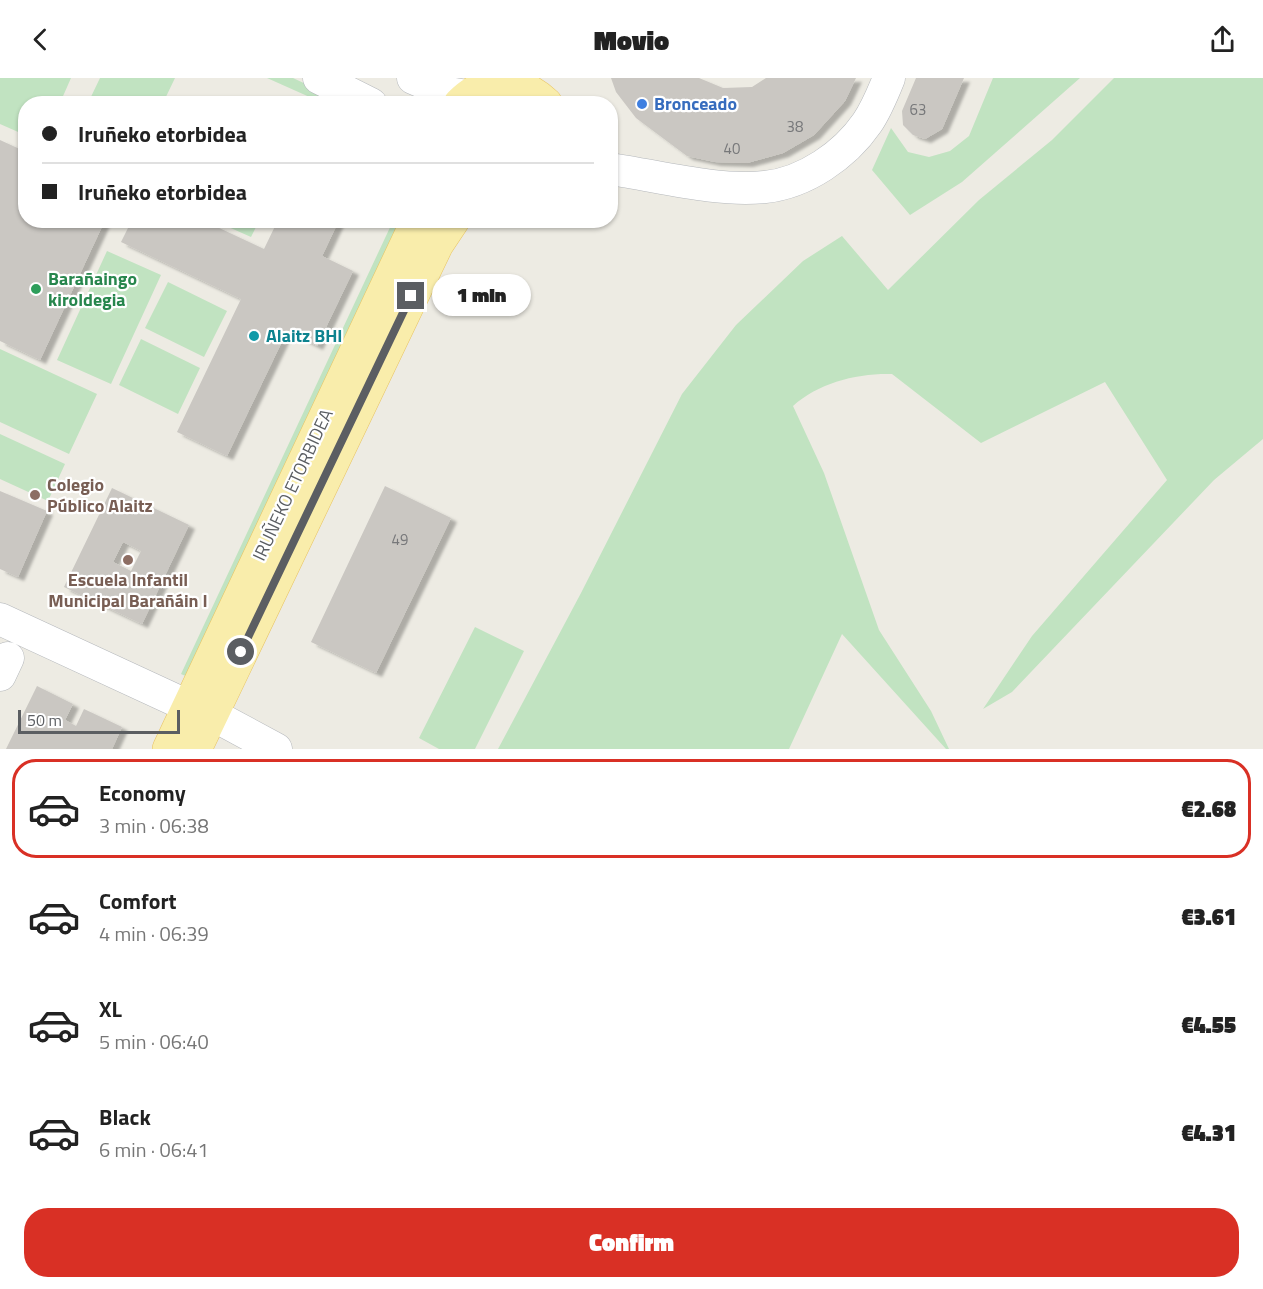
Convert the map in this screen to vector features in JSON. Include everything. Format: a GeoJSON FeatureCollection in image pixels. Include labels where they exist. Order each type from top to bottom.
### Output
{"type":"FeatureCollection","features":[{"type":"Feature","properties":{"kind":"main road"},"geometry":{"type":"LineString","coordinates":[[470,96],[485,86],[506,81],[544,93]]}},
{"type":"Feature","properties":{"kind":"main road","name":"IRUÑEKO ETORBIDEA"},"geometry":{"type":"LineString","coordinates":[[195,749],[200,710],[414,228]]}},
{"type":"Feature","properties":{"kind":"main road","name":"IRUÑEKO ETORBIDEA"},"geometry":{"type":"LineString","coordinates":[[169,749],[200,710],[436,244],[447,228]]}},
{"type":"Feature","properties":{"kind":"street"},"geometry":{"type":"LineString","coordinates":[[319,78],[355,96]]}},
{"type":"Feature","properties":{"kind":"street"},"geometry":{"type":"LineString","coordinates":[[413,78],[455,96]]}},
{"type":"Feature","properties":{"kind":"street"},"geometry":{"type":"LineString","coordinates":[[618,170],[708,184],[765,187],[795,180],[819,168],[846,147],[868,123],[889,78]]}},
{"type":"Feature","properties":{"kind":"street"},"geometry":{"type":"LineString","coordinates":[[0,619],[200,710],[276,749]]}},
{"type":"Feature","properties":{"kind":"green space"},"geometry":{"type":"Polygon","coordinates":[[[0,78],[71,78],[63,96],[18,96],[18,132],[0,124],[0,78]]]}},
{"type":"Feature","properties":{"kind":"green space"},"geometry":{"type":"Polygon","coordinates":[[[100,78],[175,78],[166,96],[91,96],[100,78]]]}},
{"type":"Feature","properties":{"kind":"green space"},"geometry":{"type":"Polygon","coordinates":[[[267,78],[293,78],[331,96],[307,96],[267,78]]]}},
{"type":"Feature","properties":{"kind":"green space"},"geometry":{"type":"Polygon","coordinates":[[[993,78],[1080,78],[962,182],[910,215],[872,170],[891,128],[908,152],[929,157],[950,151],[969,136],[993,78]]]}},
{"type":"Feature","properties":{"kind":"green space"},"geometry":{"type":"Polygon","coordinates":[[[1114,78],[1263,78],[1263,439],[1214,480],[1012,692],[983,709],[1032,636],[1167,480],[1105,382],[981,443],[892,374],[865,375],[826,386],[814,391],[793,406],[824,473],[879,630],[931,711],[949,749],[946,749],[842,634],[789,749],[498,749],[581,593],[682,394],[736,325],[803,261],[842,236],[888,290],[979,200],[1052,140],[1114,78]]]}},
{"type":"Feature","properties":{"kind":"green space"},"geometry":{"type":"Polygon","coordinates":[[[231,228],[256,228],[251,237],[231,228]]]}},
{"type":"Feature","properties":{"kind":"green space"},"geometry":{"type":"Polygon","coordinates":[[[390,228],[410,228],[199,682],[181,674],[390,228]]]}},
{"type":"Feature","properties":{"kind":"green space"},"geometry":{"type":"Polygon","coordinates":[[[107,251],[161,275],[111,384],[57,360],[107,251]]]}},
{"type":"Feature","properties":{"kind":"green space"},"geometry":{"type":"Polygon","coordinates":[[[168,282],[227,311],[204,357],[145,328],[168,282]]]}},
{"type":"Feature","properties":{"kind":"green space"},"geometry":{"type":"Polygon","coordinates":[[[141,339],[200,368],[178,414],[119,385],[141,339]]]}},
{"type":"Feature","properties":{"kind":"green space"},"geometry":{"type":"Polygon","coordinates":[[[0,349],[97,394],[69,454],[0,422],[0,349]]]}},
{"type":"Feature","properties":{"kind":"green space"},"geometry":{"type":"Polygon","coordinates":[[[0,434],[65,464],[48,501],[0,479],[0,434]]]}},
{"type":"Feature","properties":{"kind":"green space"},"geometry":{"type":"Polygon","coordinates":[[[475,627],[524,651],[475,749],[439,749],[419,738],[475,627]]]}},
{"type":"Feature","properties":{"kind":"building"},"geometry":{"type":"Polygon","coordinates":[[[611,78],[699,78],[723,88],[752,87],[766,78],[856,78],[845,101],[814,135],[783,153],[747,163],[715,162],[687,156],[636,118],[616,92],[611,78]]]}},
{"type":"Feature","properties":{"kind":"building"},"geometry":{"type":"Polygon","coordinates":[[[916,78],[964,78],[942,129],[925,139],[913,135],[903,125],[902,111],[916,78]]]}},
{"type":"Feature","properties":{"kind":"building","name":"Barañaingo kiroldegia"},"geometry":{"type":"Polygon","coordinates":[[[0,140],[18,148],[18,228],[101,228],[40,360],[0,341],[0,140]]]}},
{"type":"Feature","properties":{"kind":"building","name":"Alaitz BHI"},"geometry":{"type":"Polygon","coordinates":[[[128,228],[219,228],[264,249],[274,228],[335,228],[322,256],[353,271],[317,346],[287,331],[227,456],[177,432],[241,299],[121,242],[128,228]]]}},
{"type":"Feature","properties":{"kind":"building"},"geometry":{"type":"Polygon","coordinates":[[[385,486],[451,518],[376,673],[311,642],[385,486]]]}},
{"type":"Feature","properties":{"kind":"building"},"geometry":{"type":"Polygon","coordinates":[[[112,488],[189,525],[142,624],[64,587],[112,488]],[[123,542],[113,562],[131,571],[141,551],[123,542]]]}},
{"type":"Feature","properties":{"kind":"building"},"geometry":{"type":"Polygon","coordinates":[[[0,491],[47,511],[18,577],[0,569],[0,491]]]}},
{"type":"Feature","properties":{"kind":"building"},"geometry":{"type":"Polygon","coordinates":[[[37,686],[73,704],[65,720],[76,726],[84,709],[122,727],[112,749],[6,749],[37,686]]]}},
{"type":"Feature","properties":{"kind":"place","name":"Bronceado"},"geometry":{"type":"Point","coordinates":[642,104]}},
{"type":"Feature","properties":{"kind":"place","name":"Barañaingo kiroldegia"},"geometry":{"type":"Point","coordinates":[36,289]}},
{"type":"Feature","properties":{"kind":"place","name":"Alaitz BHI"},"geometry":{"type":"Point","coordinates":[254,336]}},
{"type":"Feature","properties":{"kind":"place","name":"Colegio Público Alaitz"},"geometry":{"type":"Point","coordinates":[35,495]}},
{"type":"Feature","properties":{"kind":"place","name":"Escuela Infantil Municipal Barañáin I"},"geometry":{"type":"Point","coordinates":[128,560]}},
{"type":"Feature","properties":{"kind":"route"},"geometry":{"type":"LineString","coordinates":[[241,652],[411,296]]}}]}
